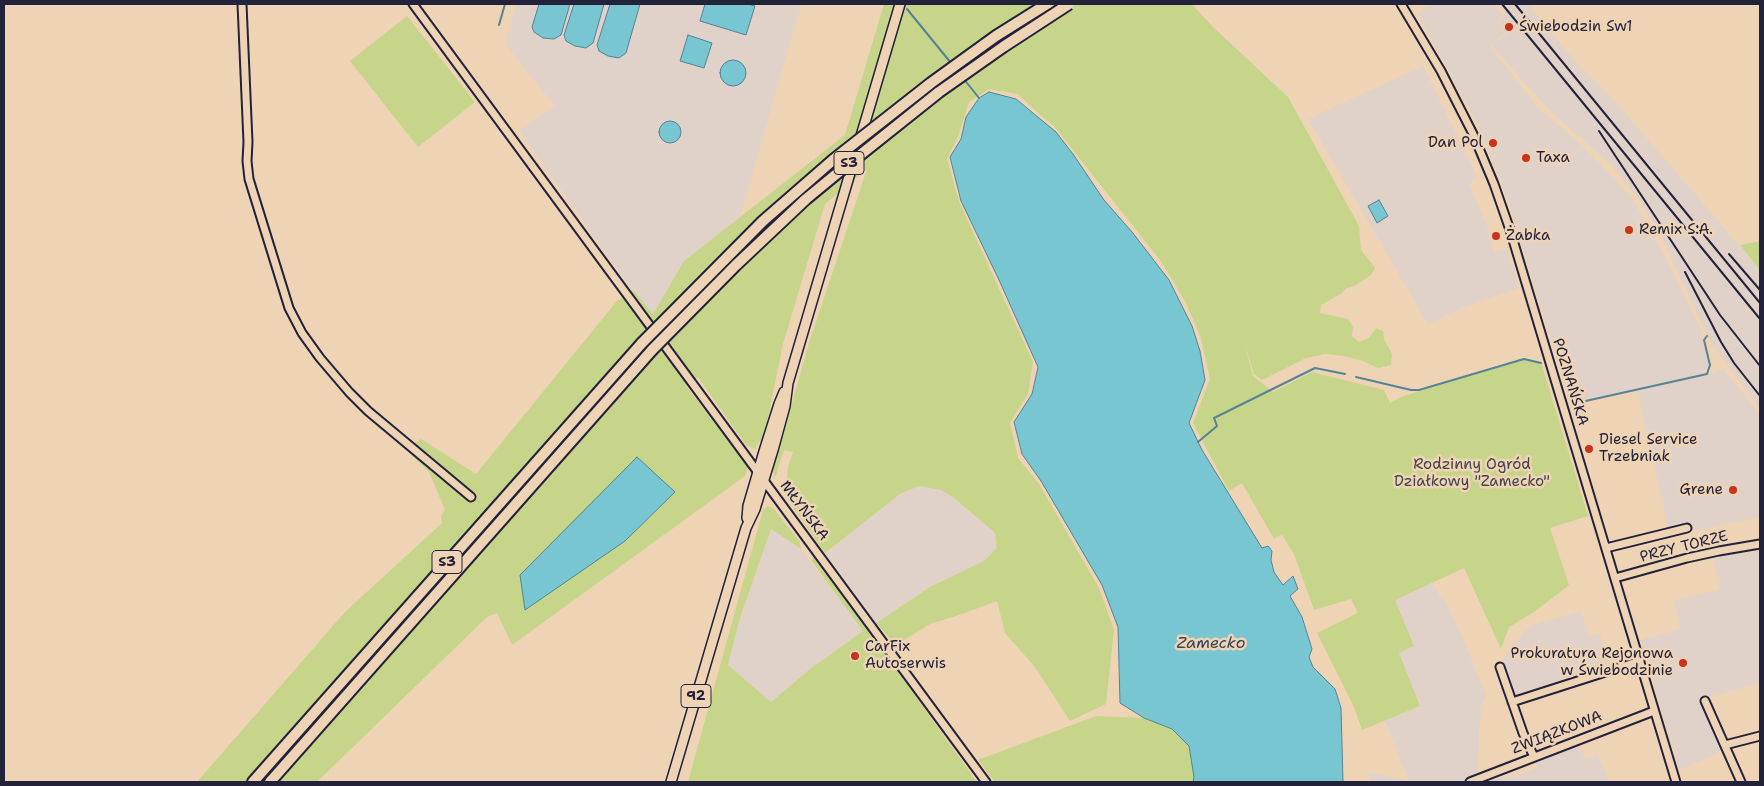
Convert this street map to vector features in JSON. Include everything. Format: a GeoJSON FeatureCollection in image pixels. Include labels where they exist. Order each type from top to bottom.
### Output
{"type":"FeatureCollection","features":[{"type":"Feature","properties":{"kind":"highway","name":"S3"},"geometry":{"type":"LineString","coordinates":[[253,782],[642,343],[763,221],[833,160],[931,83],[996,36],[1047,4]]}},
{"type":"Feature","properties":{"kind":"highway","name":"S3"},"geometry":{"type":"LineString","coordinates":[[270,782],[652,350],[734,266],[833,176],[939,92],[1069,4]]}},
{"type":"Feature","properties":{"kind":"main road","name":"92"},"geometry":{"type":"LineString","coordinates":[[671,782],[746,528],[755,509],[761,476],[785,406],[788,383],[900,4]]}},
{"type":"Feature","properties":{"kind":"street"},"geometry":{"type":"LineString","coordinates":[[242,4],[249,179],[290,308],[302,333],[349,392],[368,411],[471,497]]}},
{"type":"Feature","properties":{"kind":"street","name":"MŁYŃSKA"},"geometry":{"type":"LineString","coordinates":[[413,4],[986,782]]}},
{"type":"Feature","properties":{"kind":"street","name":"POZNAŃSKA"},"geometry":{"type":"LineString","coordinates":[[1401,4],[1445,79],[1473,134],[1494,184],[1510,230],[1676,782]]}},
{"type":"Feature","properties":{"kind":"street"},"geometry":{"type":"LineString","coordinates":[[1606,548],[1687,528]]}},
{"type":"Feature","properties":{"kind":"street","name":"PRZY TORZE"},"geometry":{"type":"LineString","coordinates":[[1615,578],[1719,550],[1760,544]]}},
{"type":"Feature","properties":{"kind":"street"},"geometry":{"type":"LineString","coordinates":[[1512,702],[1640,661]]}},
{"type":"Feature","properties":{"kind":"street"},"geometry":{"type":"LineString","coordinates":[[1500,666],[1523,733],[1534,757]]}},
{"type":"Feature","properties":{"kind":"street"},"geometry":{"type":"LineString","coordinates":[[1704,701],[1741,782]]}},
{"type":"Feature","properties":{"kind":"street","name":"ZWIĄZKOWA"},"geometry":{"type":"LineString","coordinates":[[1470,782],[1654,711]]}},
{"type":"Feature","properties":{"kind":"street"},"geometry":{"type":"LineString","coordinates":[[1724,745],[1760,736]]}},
{"type":"Feature","properties":{"kind":"shaded area"},"geometry":{"type":"Polygon","coordinates":[[[516,4],[801,4],[740,217],[684,261],[653,314],[622,276],[519,130],[555,106],[505,44],[516,4]]]}},
{"type":"Feature","properties":{"kind":"shaded area"},"geometry":{"type":"Polygon","coordinates":[[[1432,4],[1493,4],[1503,15],[1497,22],[1505,32],[1490,46],[1538,108],[1584,147],[1632,198],[1663,253],[1698,323],[1712,366],[1708,374],[1723,369],[1760,414],[1760,517],[1671,535],[1637,390],[1570,402],[1506,194],[1478,125],[1417,13],[1432,4]]]}},
{"type":"Feature","properties":{"kind":"shaded area"},"geometry":{"type":"Polygon","coordinates":[[[1499,4],[1528,4],[1581,68],[1621,108],[1760,270],[1760,408],[1713,346],[1661,235],[1638,198],[1610,163],[1551,112],[1492,46],[1507,33],[1499,22],[1506,13],[1499,4]]]}},
{"type":"Feature","properties":{"kind":"shaded area"},"geometry":{"type":"Polygon","coordinates":[[[1423,66],[1477,176],[1469,184],[1487,226],[1494,252],[1507,249],[1519,288],[1459,309],[1428,324],[1308,119],[1423,66]]]}},
{"type":"Feature","properties":{"kind":"shaded area"},"geometry":{"type":"Polygon","coordinates":[[[919,486],[941,490],[953,497],[995,533],[997,548],[984,561],[930,587],[876,623],[825,553],[900,494],[919,486]]]}},
{"type":"Feature","properties":{"kind":"shaded area"},"geometry":{"type":"Polygon","coordinates":[[[771,529],[801,549],[863,631],[810,669],[771,702],[728,665],[740,618],[771,529]]]}},
{"type":"Feature","properties":{"kind":"shaded area"},"geometry":{"type":"Polygon","coordinates":[[[1760,551],[1760,683],[1699,700],[1721,752],[1679,770],[1641,640],[1681,629],[1674,600],[1720,590],[1713,558],[1760,551]]]}},
{"type":"Feature","properties":{"kind":"shaded area"},"geometry":{"type":"Polygon","coordinates":[[[1432,582],[1439,595],[1445,600],[1486,695],[1483,701],[1479,729],[1478,772],[1483,782],[1409,782],[1385,721],[1420,706],[1399,653],[1414,646],[1395,600],[1432,582]]]}},
{"type":"Feature","properties":{"kind":"shaded area"},"geometry":{"type":"Polygon","coordinates":[[[1581,611],[1590,636],[1600,634],[1611,668],[1516,698],[1503,658],[1526,630],[1533,625],[1581,611]]]}},
{"type":"Feature","properties":{"kind":"shaded area"},"geometry":{"type":"Polygon","coordinates":[[[1579,745],[1585,760],[1598,755],[1609,782],[1487,782],[1510,775],[1511,778],[1537,768],[1534,761],[1579,745]]]}},
{"type":"Feature","properties":{"kind":"shaded area"},"geometry":{"type":"Polygon","coordinates":[[[1368,773],[1381,774],[1409,782],[1371,782],[1368,773]]]}},
{"type":"Feature","properties":{"kind":"green space","name":"Rodzinny Ogród Działkowy \"Zamecko\""},"geometry":{"type":"Polygon","coordinates":[[[884,4],[1192,4],[1213,27],[1288,97],[1359,226],[1361,250],[1375,268],[1371,275],[1321,305],[1320,313],[1348,319],[1353,327],[1352,336],[1359,342],[1369,338],[1376,328],[1383,331],[1384,339],[1392,354],[1391,365],[1378,368],[1363,361],[1325,354],[1306,358],[1262,380],[1254,374],[1245,345],[1253,376],[1273,392],[1312,372],[1384,390],[1390,403],[1401,397],[1523,358],[1541,362],[1588,516],[1550,528],[1569,585],[1534,612],[1509,627],[1501,649],[1464,568],[1395,600],[1414,646],[1399,653],[1420,706],[1362,730],[1354,707],[1317,633],[1358,613],[1351,599],[1314,610],[1294,554],[1282,535],[1274,539],[1242,483],[1229,491],[1193,423],[1210,379],[1201,338],[1185,301],[1160,260],[1054,126],[1018,94],[989,89],[969,102],[958,137],[947,159],[960,204],[1033,362],[1028,394],[1010,423],[1018,458],[1039,484],[1099,588],[1114,630],[1106,704],[1070,721],[1035,667],[1005,633],[997,601],[930,624],[896,645],[876,623],[930,587],[984,561],[997,548],[995,533],[953,497],[941,490],[919,486],[900,494],[825,553],[785,496],[788,467],[793,452],[784,450],[775,478],[773,470],[809,343],[867,169],[825,204],[783,344],[763,442],[759,441],[755,449],[746,445],[698,377],[686,386],[748,466],[745,476],[512,645],[497,613],[487,617],[317,782],[197,782],[345,612],[442,523],[441,515],[445,510],[429,472],[405,449],[421,439],[476,474],[617,301],[634,291],[653,314],[684,261],[845,135],[884,4]]]}},
{"type":"Feature","properties":{"kind":"green space"},"geometry":{"type":"Polygon","coordinates":[[[407,16],[475,102],[418,147],[350,61],[407,16]]]}},
{"type":"Feature","properties":{"kind":"green space"},"geometry":{"type":"Polygon","coordinates":[[[1760,241],[1760,270],[1740,245],[1760,241]]]}},
{"type":"Feature","properties":{"kind":"green space"},"geometry":{"type":"Polygon","coordinates":[[[768,506],[774,509],[800,542],[801,549],[771,529],[740,618],[728,665],[771,702],[810,669],[863,631],[811,560],[815,556],[977,782],[688,782],[763,510],[768,506]]]}},
{"type":"Feature","properties":{"kind":"green space"},"geometry":{"type":"Polygon","coordinates":[[[1096,716],[1144,718],[1172,729],[1189,746],[1194,777],[1193,782],[995,782],[978,760],[1096,716]]]}},
{"type":"Feature","properties":{"kind":"water"},"geometry":{"type":"Polygon","coordinates":[[[539,4],[570,4],[561,35],[554,39],[543,38],[534,32],[532,27],[539,4]]]}},
{"type":"Feature","properties":{"kind":"water"},"geometry":{"type":"Polygon","coordinates":[[[574,4],[604,4],[593,43],[586,48],[575,46],[566,41],[564,35],[574,4]]]}},
{"type":"Feature","properties":{"kind":"water"},"geometry":{"type":"Polygon","coordinates":[[[610,4],[640,4],[626,53],[619,58],[608,56],[599,51],[597,45],[610,4]]]}},
{"type":"Feature","properties":{"kind":"water"},"geometry":{"type":"Polygon","coordinates":[[[705,4],[748,4],[755,6],[746,35],[700,21],[705,4]]]}},
{"type":"Feature","properties":{"kind":"water"},"geometry":{"type":"Polygon","coordinates":[[[688,35],[712,43],[704,68],[680,61],[688,35]]]}},
{"type":"Feature","properties":{"kind":"water"},"geometry":{"type":"Polygon","coordinates":[[[733,60],[742,64],[746,73],[742,82],[733,86],[724,82],[720,73],[724,64],[733,60]]]}},
{"type":"Feature","properties":{"kind":"water","name":"Zamecko"},"geometry":{"type":"Polygon","coordinates":[[[989,92],[1016,99],[1056,132],[1104,200],[1132,232],[1169,280],[1192,326],[1200,351],[1205,380],[1189,423],[1202,450],[1262,548],[1268,546],[1272,551],[1271,560],[1274,572],[1283,585],[1293,576],[1298,589],[1290,596],[1302,617],[1312,649],[1309,657],[1313,667],[1335,689],[1341,708],[1343,782],[1193,782],[1194,777],[1189,746],[1172,729],[1144,718],[1120,703],[1118,627],[1102,585],[1041,481],[1022,454],[1014,422],[1032,394],[1038,367],[961,201],[950,157],[961,139],[966,117],[979,98],[989,92]]]}},
{"type":"Feature","properties":{"kind":"water"},"geometry":{"type":"Polygon","coordinates":[[[670,121],[678,124],[681,132],[678,140],[670,143],[662,140],[659,132],[662,124],[670,121]]]}},
{"type":"Feature","properties":{"kind":"water"},"geometry":{"type":"Polygon","coordinates":[[[1379,200],[1388,216],[1377,223],[1368,206],[1379,200]]]}},
{"type":"Feature","properties":{"kind":"water"},"geometry":{"type":"Polygon","coordinates":[[[637,457],[675,492],[625,541],[525,610],[520,575],[637,457]]]}},
{"type":"Feature","properties":{"kind":"waterway"},"geometry":{"type":"LineString","coordinates":[[499,25],[505,4]]}},
{"type":"Feature","properties":{"kind":"waterway"},"geometry":{"type":"LineString","coordinates":[[907,9],[951,63]]}},
{"type":"Feature","properties":{"kind":"waterway"},"geometry":{"type":"LineString","coordinates":[[963,78],[979,98]]}},
{"type":"Feature","properties":{"kind":"waterway"},"geometry":{"type":"LineString","coordinates":[[1572,404],[1707,374],[1710,365],[1704,340],[1707,336]]}},
{"type":"Feature","properties":{"kind":"waterway"},"geometry":{"type":"LineString","coordinates":[[1356,377],[1411,390],[1419,390],[1524,359],[1541,363]]}},
{"type":"Feature","properties":{"kind":"waterway"},"geometry":{"type":"LineString","coordinates":[[1198,442],[1217,426],[1214,418],[1315,368],[1345,374]]}},
{"type":"Feature","properties":{"kind":"railway"},"geometry":{"type":"LineString","coordinates":[[1502,4],[1760,319]]}},
{"type":"Feature","properties":{"kind":"railway"},"geometry":{"type":"LineString","coordinates":[[1515,4],[1760,303]]}},
{"type":"Feature","properties":{"kind":"railway"},"geometry":{"type":"LineString","coordinates":[[1599,131],[1720,315],[1760,366]]}},
{"type":"Feature","properties":{"kind":"railway"},"geometry":{"type":"LineString","coordinates":[[1729,254],[1760,290]]}},
{"type":"Feature","properties":{"kind":"railway"},"geometry":{"type":"LineString","coordinates":[[1685,272],[1721,342],[1734,363],[1760,396]]}},
{"type":"Feature","properties":{"kind":"place","name":"Świebodzin Sw1"},"geometry":{"type":"Point","coordinates":[1509,27]}},
{"type":"Feature","properties":{"kind":"place","name":"Dan Pol"},"geometry":{"type":"Point","coordinates":[1493,143]}},
{"type":"Feature","properties":{"kind":"place","name":"Taxa"},"geometry":{"type":"Point","coordinates":[1526,158]}},
{"type":"Feature","properties":{"kind":"place","name":"Remix S.A."},"geometry":{"type":"Point","coordinates":[1629,230]}},
{"type":"Feature","properties":{"kind":"place","name":"Żabka"},"geometry":{"type":"Point","coordinates":[1496,236]}},
{"type":"Feature","properties":{"kind":"place","name":"Diesel Service Trzebniak"},"geometry":{"type":"Point","coordinates":[1589,449]}},
{"type":"Feature","properties":{"kind":"place","name":"Grene"},"geometry":{"type":"Point","coordinates":[1733,490]}},
{"type":"Feature","properties":{"kind":"place","name":"CarFix Autoserwis"},"geometry":{"type":"Point","coordinates":[855,656]}},
{"type":"Feature","properties":{"kind":"place","name":"Prokuratura Rejonowa w Świebodzinie"},"geometry":{"type":"Point","coordinates":[1683,663]}}]}
